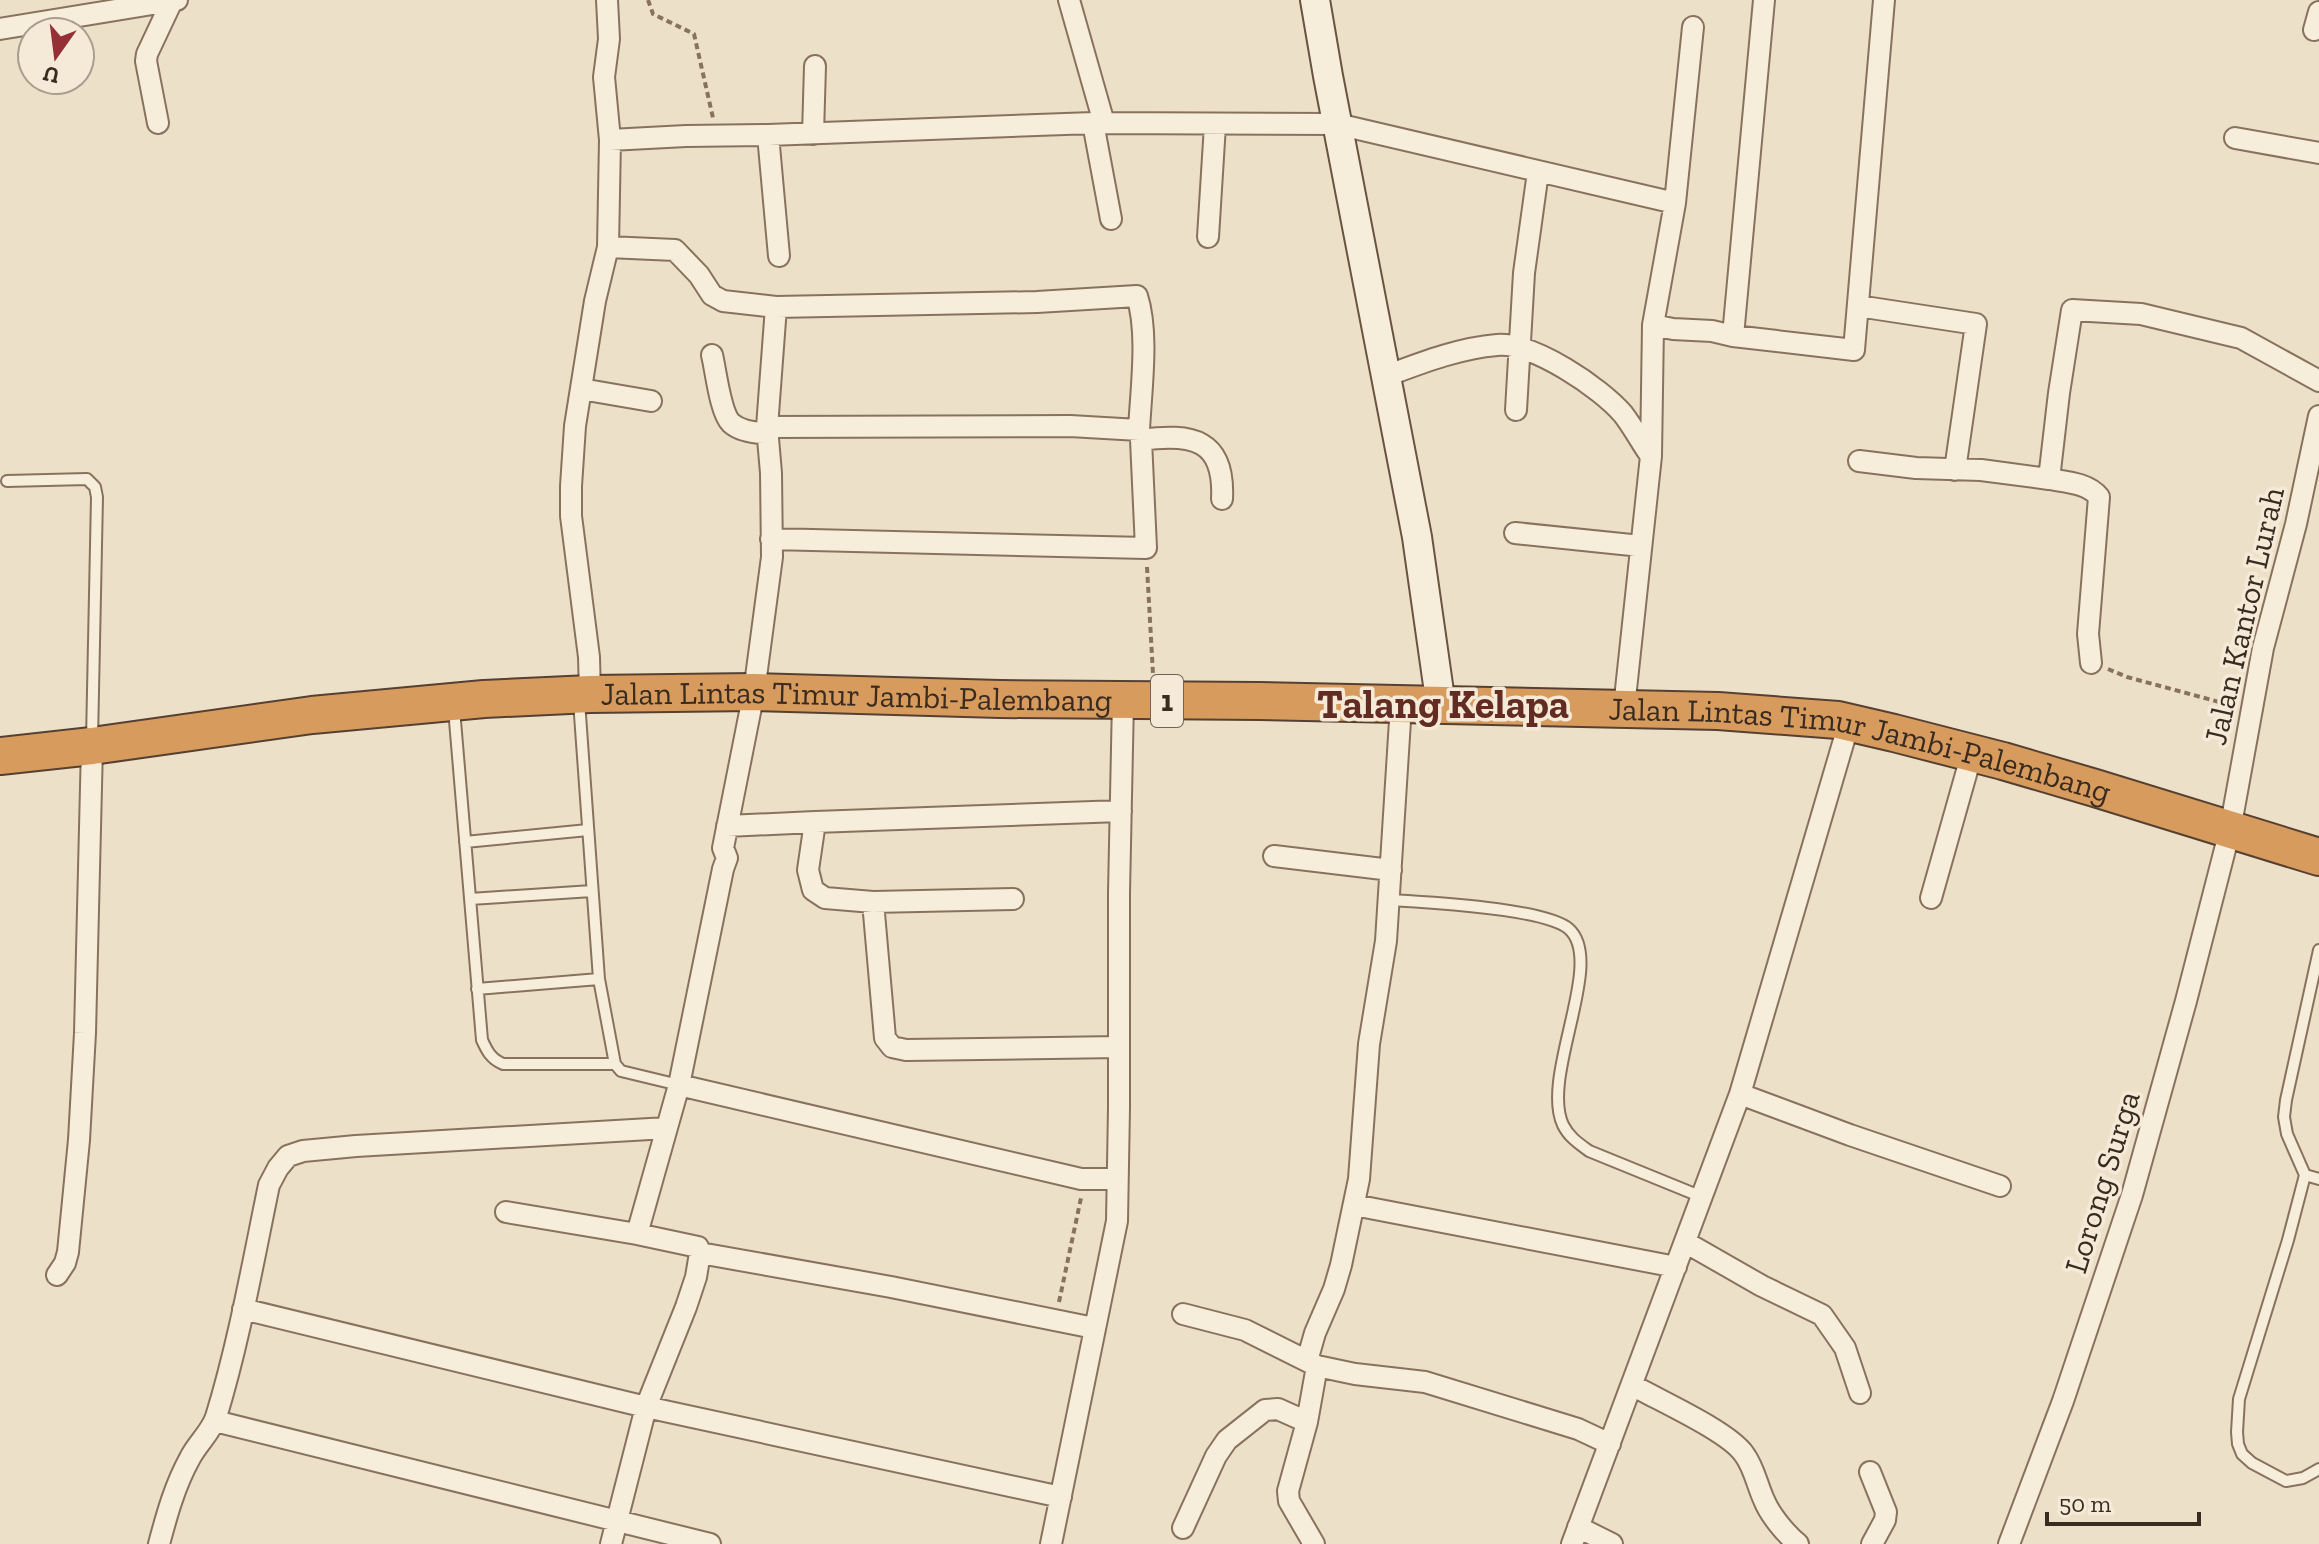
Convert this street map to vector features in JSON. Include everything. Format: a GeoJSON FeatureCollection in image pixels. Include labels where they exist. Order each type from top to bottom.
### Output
{"type":"FeatureCollection","features":[{"type":"Feature","properties":{"kind":"highway","name":"Jalan Lintas Timur Jambi-Palembang"},"geometry":{"type":"LineString","coordinates":[[0,756],[312,715],[454,701],[584,694],[754,692],[1718,711],[1838,720],[2082,784],[2319,857]]}},
{"type":"Feature","properties":{"kind":"street"},"geometry":{"type":"LineString","coordinates":[[0,29],[112,5],[174,0]]}},
{"type":"Feature","properties":{"kind":"street"},"geometry":{"type":"LineString","coordinates":[[158,123],[146,61],[174,0]]}},
{"type":"Feature","properties":{"kind":"street"},"geometry":{"type":"LineString","coordinates":[[584,694],[589,657],[571,516],[575,426],[595,301],[608,247],[610,140],[604,77],[609,39],[607,0]]}},
{"type":"Feature","properties":{"kind":"street"},"geometry":{"type":"LineString","coordinates":[[1069,0],[1099,123],[1111,219]]}},
{"type":"Feature","properties":{"kind":"street"},"geometry":{"type":"LineString","coordinates":[[1315,0],[1417,537],[1441,706]]}},
{"type":"Feature","properties":{"kind":"street"},"geometry":{"type":"LineString","coordinates":[[1733,336],[1764,0]]}},
{"type":"Feature","properties":{"kind":"street"},"geometry":{"type":"LineString","coordinates":[[1653,325],[1854,350],[1884,0]]}},
{"type":"Feature","properties":{"kind":"street"},"geometry":{"type":"LineString","coordinates":[[1624,708],[1651,456],[1653,325],[1675,203],[1693,27]]}},
{"type":"Feature","properties":{"kind":"street"},"geometry":{"type":"LineString","coordinates":[[813,134],[815,66]]}},
{"type":"Feature","properties":{"kind":"street"},"geometry":{"type":"LineString","coordinates":[[610,140],[1099,123],[1337,124],[1675,203]]}},
{"type":"Feature","properties":{"kind":"street"},"geometry":{"type":"LineString","coordinates":[[1208,237],[1215,125]]}},
{"type":"Feature","properties":{"kind":"street"},"geometry":{"type":"LineString","coordinates":[[768,135],[779,256]]}},
{"type":"Feature","properties":{"kind":"street"},"geometry":{"type":"LineString","coordinates":[[2235,138],[2319,153]]}},
{"type":"Feature","properties":{"kind":"street"},"geometry":{"type":"LineString","coordinates":[[1516,410],[1524,273],[1538,172]]}},
{"type":"Feature","properties":{"kind":"street"},"geometry":{"type":"LineString","coordinates":[[608,247],[675,250],[699,275],[712,295],[723,301],[776,307],[1037,302],[1137,296],[1143,329],[1140,435],[1146,548],[771,539]]}},
{"type":"Feature","properties":{"kind":"street"},"geometry":{"type":"LineString","coordinates":[[1858,306],[1976,324],[1955,470]]}},
{"type":"Feature","properties":{"kind":"street"},"geometry":{"type":"LineString","coordinates":[[637,1234],[679,1085],[727,858],[723,848],[754,692],[772,557],[768,430],[776,307]]}},
{"type":"Feature","properties":{"kind":"street"},"geometry":{"type":"LineString","coordinates":[[2049,479],[2072,310],[2141,314],[2241,338],[2319,381]]}},
{"type":"Feature","properties":{"kind":"street"},"geometry":{"type":"LineString","coordinates":[[1386,376],[1434,358],[1500,344],[1521,348],[1589,382],[1622,414],[1651,456]]}},
{"type":"Feature","properties":{"kind":"street"},"geometry":{"type":"LineString","coordinates":[[712,355],[725,411],[731,423],[744,430],[1070,426],[1187,438],[1209,450],[1218,460],[1222,469],[1222,499]]}},
{"type":"Feature","properties":{"kind":"street"},"geometry":{"type":"LineString","coordinates":[[581,389],[651,401]]}},
{"type":"Feature","properties":{"kind":"street","name":"Jalan Kantor Lurah"},"geometry":{"type":"LineString","coordinates":[[2230,830],[2263,648],[2296,524],[2319,416]]}},
{"type":"Feature","properties":{"kind":"street"},"geometry":{"type":"LineString","coordinates":[[1859,461],[1981,470],[2049,479],[2094,491],[2099,497],[2088,634],[2091,663]]}},
{"type":"Feature","properties":{"kind":"street"},"geometry":{"type":"LineString","coordinates":[[1515,533],[1641,546]]}},
{"type":"Feature","properties":{"kind":"street"},"geometry":{"type":"LineString","coordinates":[[1051,1544],[1117,1221],[1121,811],[1138,700]]}},
{"type":"Feature","properties":{"kind":"street"},"geometry":{"type":"LineString","coordinates":[[1314,1544],[1289,1501],[1288,1491],[1307,1422],[1315,1333],[1334,1289],[1359,1179],[1369,1044],[1386,941],[1401,705]]}},
{"type":"Feature","properties":{"kind":"street"},"geometry":{"type":"LineString","coordinates":[[1612,1544],[1575,1536],[1740,1094],[1849,723]]}},
{"type":"Feature","properties":{"kind":"street"},"geometry":{"type":"LineString","coordinates":[[57,1275],[68,1252],[79,1140],[85,1033],[92,746]]}},
{"type":"Feature","properties":{"kind":"street"},"geometry":{"type":"LineString","coordinates":[[1931,898],[1972,753]]}},
{"type":"Feature","properties":{"kind":"street"},"geometry":{"type":"LineString","coordinates":[[727,826],[1121,811]]}},
{"type":"Feature","properties":{"kind":"street"},"geometry":{"type":"LineString","coordinates":[[815,822],[808,870],[813,890],[825,898],[873,902],[1013,899]]}},
{"type":"Feature","properties":{"kind":"street","name":"Lorong Surga"},"geometry":{"type":"LineString","coordinates":[[2009,1544],[2063,1401],[2132,1195],[2230,830]]}},
{"type":"Feature","properties":{"kind":"street"},"geometry":{"type":"LineString","coordinates":[[1274,856],[1391,870]]}},
{"type":"Feature","properties":{"kind":"street"},"geometry":{"type":"LineString","coordinates":[[873,902],[885,1038],[892,1047],[906,1050],[1119,1047]]}},
{"type":"Feature","properties":{"kind":"street"},"geometry":{"type":"LineString","coordinates":[[679,1085],[1081,1179],[1116,1179]]}},
{"type":"Feature","properties":{"kind":"street"},"geometry":{"type":"LineString","coordinates":[[1740,1094],[2000,1186]]}},
{"type":"Feature","properties":{"kind":"street"},"geometry":{"type":"LineString","coordinates":[[159,1544],[169,1505],[184,1469],[215,1421],[269,1185],[288,1156],[303,1151],[356,1146],[667,1128]]}},
{"type":"Feature","properties":{"kind":"street"},"geometry":{"type":"LineString","coordinates":[[1354,1205],[1676,1267]]}},
{"type":"Feature","properties":{"kind":"street"},"geometry":{"type":"LineString","coordinates":[[506,1212],[695,1245],[700,1253],[686,1307],[646,1407],[611,1544]]}},
{"type":"Feature","properties":{"kind":"street"},"geometry":{"type":"LineString","coordinates":[[1685,1242],[1762,1286],[1822,1315],[1845,1348],[1860,1393]]}},
{"type":"Feature","properties":{"kind":"street"},"geometry":{"type":"LineString","coordinates":[[700,1253],[1094,1328]]}},
{"type":"Feature","properties":{"kind":"street"},"geometry":{"type":"LineString","coordinates":[[243,1309],[646,1407],[1061,1497]]}},
{"type":"Feature","properties":{"kind":"street"},"geometry":{"type":"LineString","coordinates":[[1183,1314],[1245,1330],[1312,1364],[1355,1374],[1425,1382],[1578,1429],[1610,1444]]}},
{"type":"Feature","properties":{"kind":"street"},"geometry":{"type":"LineString","coordinates":[[1632,1385],[1717,1432],[1743,1452],[1765,1503],[1789,1537],[1798,1544]]}},
{"type":"Feature","properties":{"kind":"street"},"geometry":{"type":"LineString","coordinates":[[1183,1528],[1216,1456],[1227,1440],[1258,1414],[1271,1409],[1307,1422]]}},
{"type":"Feature","properties":{"kind":"street"},"geometry":{"type":"LineString","coordinates":[[215,1421],[710,1544]]}},
{"type":"Feature","properties":{"kind":"street"},"geometry":{"type":"LineString","coordinates":[[1870,1472],[1886,1512],[1872,1544]]}},
{"type":"Feature","properties":{"kind":"lane"},"geometry":{"type":"LineString","coordinates":[[7,481],[87,479],[95,487],[92,746]]}},
{"type":"Feature","properties":{"kind":"lane"},"geometry":{"type":"LineString","coordinates":[[584,694],[588,830],[599,979],[615,1064],[621,1071],[679,1085]]}},
{"type":"Feature","properties":{"kind":"lane"},"geometry":{"type":"LineString","coordinates":[[454,701],[482,1040],[495,1061],[503,1064],[615,1064]]}},
{"type":"Feature","properties":{"kind":"lane"},"geometry":{"type":"LineString","coordinates":[[465,842],[588,830]]}},
{"type":"Feature","properties":{"kind":"lane"},"geometry":{"type":"LineString","coordinates":[[470,899],[592,891]]}},
{"type":"Feature","properties":{"kind":"lane"},"geometry":{"type":"LineString","coordinates":[[1389,900],[1490,909],[1534,916],[1568,928],[1580,947],[1580,955],[1577,991],[1558,1081],[1558,1104],[1564,1128],[1589,1151],[1702,1197]]}},
{"type":"Feature","properties":{"kind":"lane"},"geometry":{"type":"LineString","coordinates":[[2319,950],[2284,1117],[2287,1134],[2305,1175],[2239,1399],[2237,1432],[2242,1454],[2252,1463],[2286,1481],[2303,1478],[2319,1469]]}},
{"type":"Feature","properties":{"kind":"lane"},"geometry":{"type":"LineString","coordinates":[[477,989],[599,979]]}},
{"type":"Feature","properties":{"kind":"lane"},"geometry":{"type":"LineString","coordinates":[[2305,1175],[2319,1179]]}},
{"type":"Feature","properties":{"kind":"path"},"geometry":{"type":"LineString","coordinates":[[648,0],[653,14],[690,31],[696,39],[716,136]]}},
{"type":"Feature","properties":{"kind":"path"},"geometry":{"type":"LineString","coordinates":[[1138,700],[1146,548]]}},
{"type":"Feature","properties":{"kind":"path"},"geometry":{"type":"LineString","coordinates":[[2091,663],[2127,677],[2252,711]]}},
{"type":"Feature","properties":{"kind":"path"},"geometry":{"type":"LineString","coordinates":[[1055,1321],[1081,1198],[1081,1179]]}},
{"type":"Feature","properties":{"kind":"district","name":"Talang Kelapa"},"geometry":{"type":"Point","coordinates":[1443,704]}}]}
